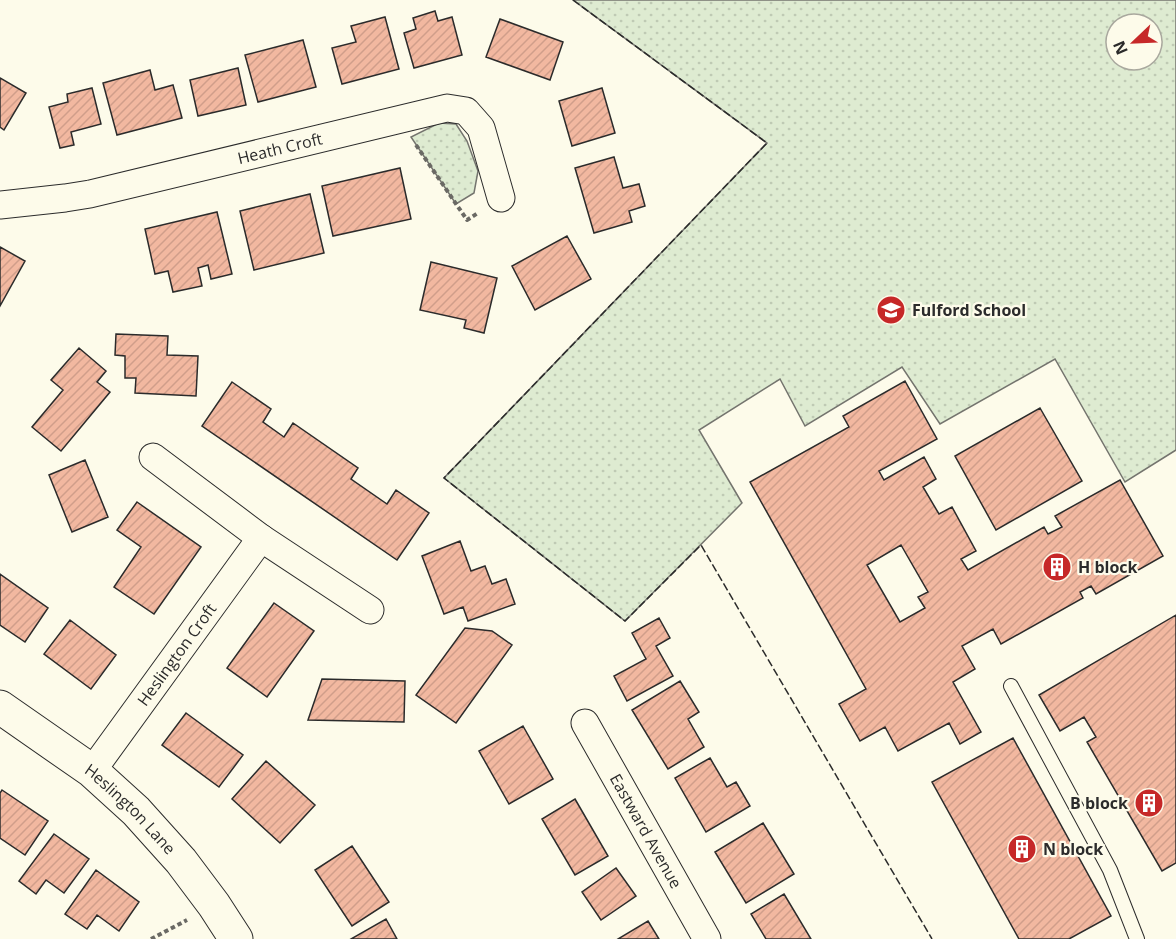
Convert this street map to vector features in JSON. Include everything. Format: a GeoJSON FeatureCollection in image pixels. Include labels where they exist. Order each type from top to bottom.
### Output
{"type":"FeatureCollection","features":[{"type":"Feature","properties":{"kind":"street","name":"Heath Croft"},"geometry":{"type":"LineString","coordinates":[[0,205],[90,194],[447,108],[466,111],[481,128],[501,198]]}},
{"type":"Feature","properties":{"kind":"street"},"geometry":{"type":"LineString","coordinates":[[153,457],[261,538],[369,610]]}},
{"type":"Feature","properties":{"kind":"street","name":"Heslington Croft"},"geometry":{"type":"LineString","coordinates":[[92,771],[261,538]]}},
{"type":"Feature","properties":{"kind":"street","name":"Heslington Lane"},"geometry":{"type":"LineString","coordinates":[[0,707],[92,771],[136,811],[181,861],[236,939]]}},
{"type":"Feature","properties":{"kind":"street","name":"Eastward Avenue"},"geometry":{"type":"LineString","coordinates":[[585,723],[707,939]]}},
{"type":"Feature","properties":{"kind":"lane"},"geometry":{"type":"LineString","coordinates":[[1011,686],[1110,870],[1137,939]]}},
{"type":"Feature","properties":{"kind":"path"},"geometry":{"type":"LineString","coordinates":[[400,120],[467,220],[501,198]]}},
{"type":"Feature","properties":{"kind":"path"},"geometry":{"type":"LineString","coordinates":[[151,939],[214,905]]}},
{"type":"Feature","properties":{"kind":"green space"},"geometry":{"type":"Polygon","coordinates":[[[573,0],[1176,0],[1176,450],[1125,482],[1055,359],[940,424],[902,367],[805,426],[780,379],[699,430],[742,503],[625,621],[444,478],[767,143],[573,0]]]}},
{"type":"Feature","properties":{"kind":"green space"},"geometry":{"type":"Polygon","coordinates":[[[439,123],[456,124],[467,141],[478,171],[474,193],[456,204],[411,137],[439,123]]]}},
{"type":"Feature","properties":{"kind":"building"},"geometry":{"type":"Polygon","coordinates":[[[435,11],[438,21],[452,17],[462,55],[414,68],[404,33],[416,29],[413,18],[435,11]]]}},
{"type":"Feature","properties":{"kind":"building"},"geometry":{"type":"Polygon","coordinates":[[[385,17],[399,69],[342,84],[332,48],[356,42],[351,26],[385,17]]]}},
{"type":"Feature","properties":{"kind":"building"},"geometry":{"type":"Polygon","coordinates":[[[500,19],[563,42],[550,80],[486,57],[500,19]]]}},
{"type":"Feature","properties":{"kind":"building"},"geometry":{"type":"Polygon","coordinates":[[[303,40],[316,87],[258,102],[245,55],[303,40]]]}},
{"type":"Feature","properties":{"kind":"building"},"geometry":{"type":"Polygon","coordinates":[[[238,68],[246,105],[198,116],[190,80],[238,68]]]}},
{"type":"Feature","properties":{"kind":"building"},"geometry":{"type":"Polygon","coordinates":[[[150,70],[155,90],[173,85],[182,118],[117,135],[103,83],[150,70]]]}},
{"type":"Feature","properties":{"kind":"building"},"geometry":{"type":"Polygon","coordinates":[[[0,78],[26,93],[4,130],[0,127],[0,78]]]}},
{"type":"Feature","properties":{"kind":"building"},"geometry":{"type":"Polygon","coordinates":[[[92,88],[101,124],[71,132],[74,145],[60,148],[49,107],[68,102],[67,94],[92,88]]]}},
{"type":"Feature","properties":{"kind":"building"},"geometry":{"type":"Polygon","coordinates":[[[602,88],[615,133],[572,146],[559,101],[602,88]]]}},
{"type":"Feature","properties":{"kind":"building"},"geometry":{"type":"Polygon","coordinates":[[[614,157],[623,188],[639,184],[645,206],[629,211],[632,222],[594,233],[575,168],[614,157]]]}},
{"type":"Feature","properties":{"kind":"building"},"geometry":{"type":"Polygon","coordinates":[[[400,168],[411,219],[333,236],[322,186],[400,168]]]}},
{"type":"Feature","properties":{"kind":"building"},"geometry":{"type":"Polygon","coordinates":[[[310,194],[324,253],[254,270],[240,211],[310,194]]]}},
{"type":"Feature","properties":{"kind":"building"},"geometry":{"type":"Polygon","coordinates":[[[217,212],[232,274],[211,279],[208,265],[198,268],[202,286],[173,292],[168,271],[155,274],[145,229],[217,212]]]}},
{"type":"Feature","properties":{"kind":"building"},"geometry":{"type":"Polygon","coordinates":[[[567,236],[591,279],[535,310],[512,266],[567,236]]]}},
{"type":"Feature","properties":{"kind":"building"},"geometry":{"type":"Polygon","coordinates":[[[0,247],[25,261],[0,306],[0,247]]]}},
{"type":"Feature","properties":{"kind":"building"},"geometry":{"type":"Polygon","coordinates":[[[431,262],[497,278],[484,333],[464,328],[466,320],[420,310],[431,262]]]}},
{"type":"Feature","properties":{"kind":"building"},"geometry":{"type":"Polygon","coordinates":[[[116,334],[168,336],[167,355],[198,356],[196,396],[135,393],[136,378],[125,378],[125,356],[115,355],[116,334]]]}},
{"type":"Feature","properties":{"kind":"building"},"geometry":{"type":"Polygon","coordinates":[[[79,348],[106,371],[97,382],[110,392],[61,451],[32,427],[63,390],[51,380],[79,348]]]}},
{"type":"Feature","properties":{"kind":"building","name":"H block"},"geometry":{"type":"Polygon","coordinates":[[[905,381],[937,439],[879,471],[884,480],[924,457],[936,479],[923,487],[939,514],[952,507],[976,551],[961,559],[968,570],[1044,527],[1048,534],[1062,527],[1055,516],[1120,480],[1163,556],[1096,594],[1091,586],[1080,592],[1083,598],[1001,644],[993,629],[962,646],[975,669],[953,682],[981,732],[960,744],[949,723],[898,751],[885,727],[860,741],[839,704],[866,689],[750,482],[849,427],[843,416],[905,381]],[[901,545],[867,565],[900,622],[925,608],[918,597],[928,592],[901,545]]]}},
{"type":"Feature","properties":{"kind":"building"},"geometry":{"type":"Polygon","coordinates":[[[232,382],[271,409],[263,422],[284,437],[293,423],[358,468],[351,479],[387,504],[396,490],[429,513],[397,560],[202,426],[232,382]]]}},
{"type":"Feature","properties":{"kind":"building"},"geometry":{"type":"Polygon","coordinates":[[[1040,408],[1082,481],[996,530],[955,456],[1040,408]]]}},
{"type":"Feature","properties":{"kind":"building"},"geometry":{"type":"Polygon","coordinates":[[[85,460],[108,517],[72,532],[49,475],[85,460]]]}},
{"type":"Feature","properties":{"kind":"building"},"geometry":{"type":"Polygon","coordinates":[[[137,502],[201,547],[154,614],[114,587],[141,547],[117,530],[137,502]]]}},
{"type":"Feature","properties":{"kind":"building"},"geometry":{"type":"Polygon","coordinates":[[[460,541],[471,571],[485,566],[492,584],[506,579],[515,604],[468,621],[463,607],[444,614],[422,556],[460,541]]]}},
{"type":"Feature","properties":{"kind":"building"},"geometry":{"type":"Polygon","coordinates":[[[0,574],[48,608],[25,642],[0,625],[0,574]]]}},
{"type":"Feature","properties":{"kind":"building"},"geometry":{"type":"Polygon","coordinates":[[[274,603],[314,631],[267,697],[227,668],[274,603]]]}},
{"type":"Feature","properties":{"kind":"building","name":"B block"},"geometry":{"type":"Polygon","coordinates":[[[1176,615],[1176,863],[1162,871],[1087,742],[1096,737],[1084,717],[1060,731],[1039,695],[1176,615]]]}},
{"type":"Feature","properties":{"kind":"building"},"geometry":{"type":"Polygon","coordinates":[[[659,618],[670,638],[656,646],[673,676],[627,701],[614,676],[646,659],[632,633],[659,618]]]}},
{"type":"Feature","properties":{"kind":"building"},"geometry":{"type":"Polygon","coordinates":[[[70,620],[116,655],[91,689],[44,654],[70,620]]]}},
{"type":"Feature","properties":{"kind":"building"},"geometry":{"type":"Polygon","coordinates":[[[465,628],[492,631],[512,645],[456,723],[416,695],[465,628]]]}},
{"type":"Feature","properties":{"kind":"building"},"geometry":{"type":"Polygon","coordinates":[[[322,679],[405,681],[404,722],[308,720],[322,679]]]}},
{"type":"Feature","properties":{"kind":"building"},"geometry":{"type":"Polygon","coordinates":[[[680,681],[699,712],[688,719],[704,747],[668,769],[632,710],[680,681]]]}},
{"type":"Feature","properties":{"kind":"building"},"geometry":{"type":"Polygon","coordinates":[[[186,713],[243,755],[219,787],[162,745],[186,713]]]}},
{"type":"Feature","properties":{"kind":"building"},"geometry":{"type":"Polygon","coordinates":[[[523,726],[553,779],[509,804],[479,751],[523,726]]]}},
{"type":"Feature","properties":{"kind":"building","name":"N block"},"geometry":{"type":"Polygon","coordinates":[[[1013,738],[1111,916],[1069,939],[1019,939],[932,782],[1013,738]]]}},
{"type":"Feature","properties":{"kind":"building"},"geometry":{"type":"Polygon","coordinates":[[[710,758],[727,787],[736,782],[750,806],[706,832],[675,778],[710,758]]]}},
{"type":"Feature","properties":{"kind":"building"},"geometry":{"type":"Polygon","coordinates":[[[266,761],[315,805],[280,843],[232,799],[266,761]]]}},
{"type":"Feature","properties":{"kind":"building"},"geometry":{"type":"Polygon","coordinates":[[[2,790],[48,821],[25,855],[0,838],[0,793],[2,790]]]}},
{"type":"Feature","properties":{"kind":"building"},"geometry":{"type":"Polygon","coordinates":[[[575,799],[608,856],[575,875],[542,819],[575,799]]]}},
{"type":"Feature","properties":{"kind":"building"},"geometry":{"type":"Polygon","coordinates":[[[763,823],[794,874],[746,903],[715,852],[763,823]]]}},
{"type":"Feature","properties":{"kind":"building"},"geometry":{"type":"Polygon","coordinates":[[[54,834],[89,859],[64,893],[46,880],[36,894],[19,881],[54,834]]]}},
{"type":"Feature","properties":{"kind":"building"},"geometry":{"type":"Polygon","coordinates":[[[352,846],[389,902],[352,926],[315,870],[352,846]]]}},
{"type":"Feature","properties":{"kind":"building"},"geometry":{"type":"Polygon","coordinates":[[[616,868],[636,896],[601,920],[582,892],[616,868]]]}},
{"type":"Feature","properties":{"kind":"building"},"geometry":{"type":"Polygon","coordinates":[[[96,870],[139,902],[119,931],[97,915],[87,929],[65,914],[96,870]]]}},
{"type":"Feature","properties":{"kind":"building"},"geometry":{"type":"Polygon","coordinates":[[[784,894],[811,939],[766,939],[751,914],[784,894]]]}},
{"type":"Feature","properties":{"kind":"building"},"geometry":{"type":"Polygon","coordinates":[[[386,919],[397,939],[351,939],[386,919]]]}},
{"type":"Feature","properties":{"kind":"building"},"geometry":{"type":"Polygon","coordinates":[[[648,921],[659,939],[618,939],[648,921]]]}},
{"type":"Feature","properties":{"kind":"fence"},"geometry":{"type":"LineString","coordinates":[[573,0],[767,143],[444,478],[625,621],[701,545],[932,939]]}},
{"type":"Feature","properties":{"kind":"place","name":"Fulford School"},"geometry":{"type":"Point","coordinates":[891,310]}},
{"type":"Feature","properties":{"kind":"place","name":"H block"},"geometry":{"type":"Point","coordinates":[1057,567]}},
{"type":"Feature","properties":{"kind":"place","name":"B block"},"geometry":{"type":"Point","coordinates":[1149,803]}},
{"type":"Feature","properties":{"kind":"place","name":"N block"},"geometry":{"type":"Point","coordinates":[1022,849]}}]}
